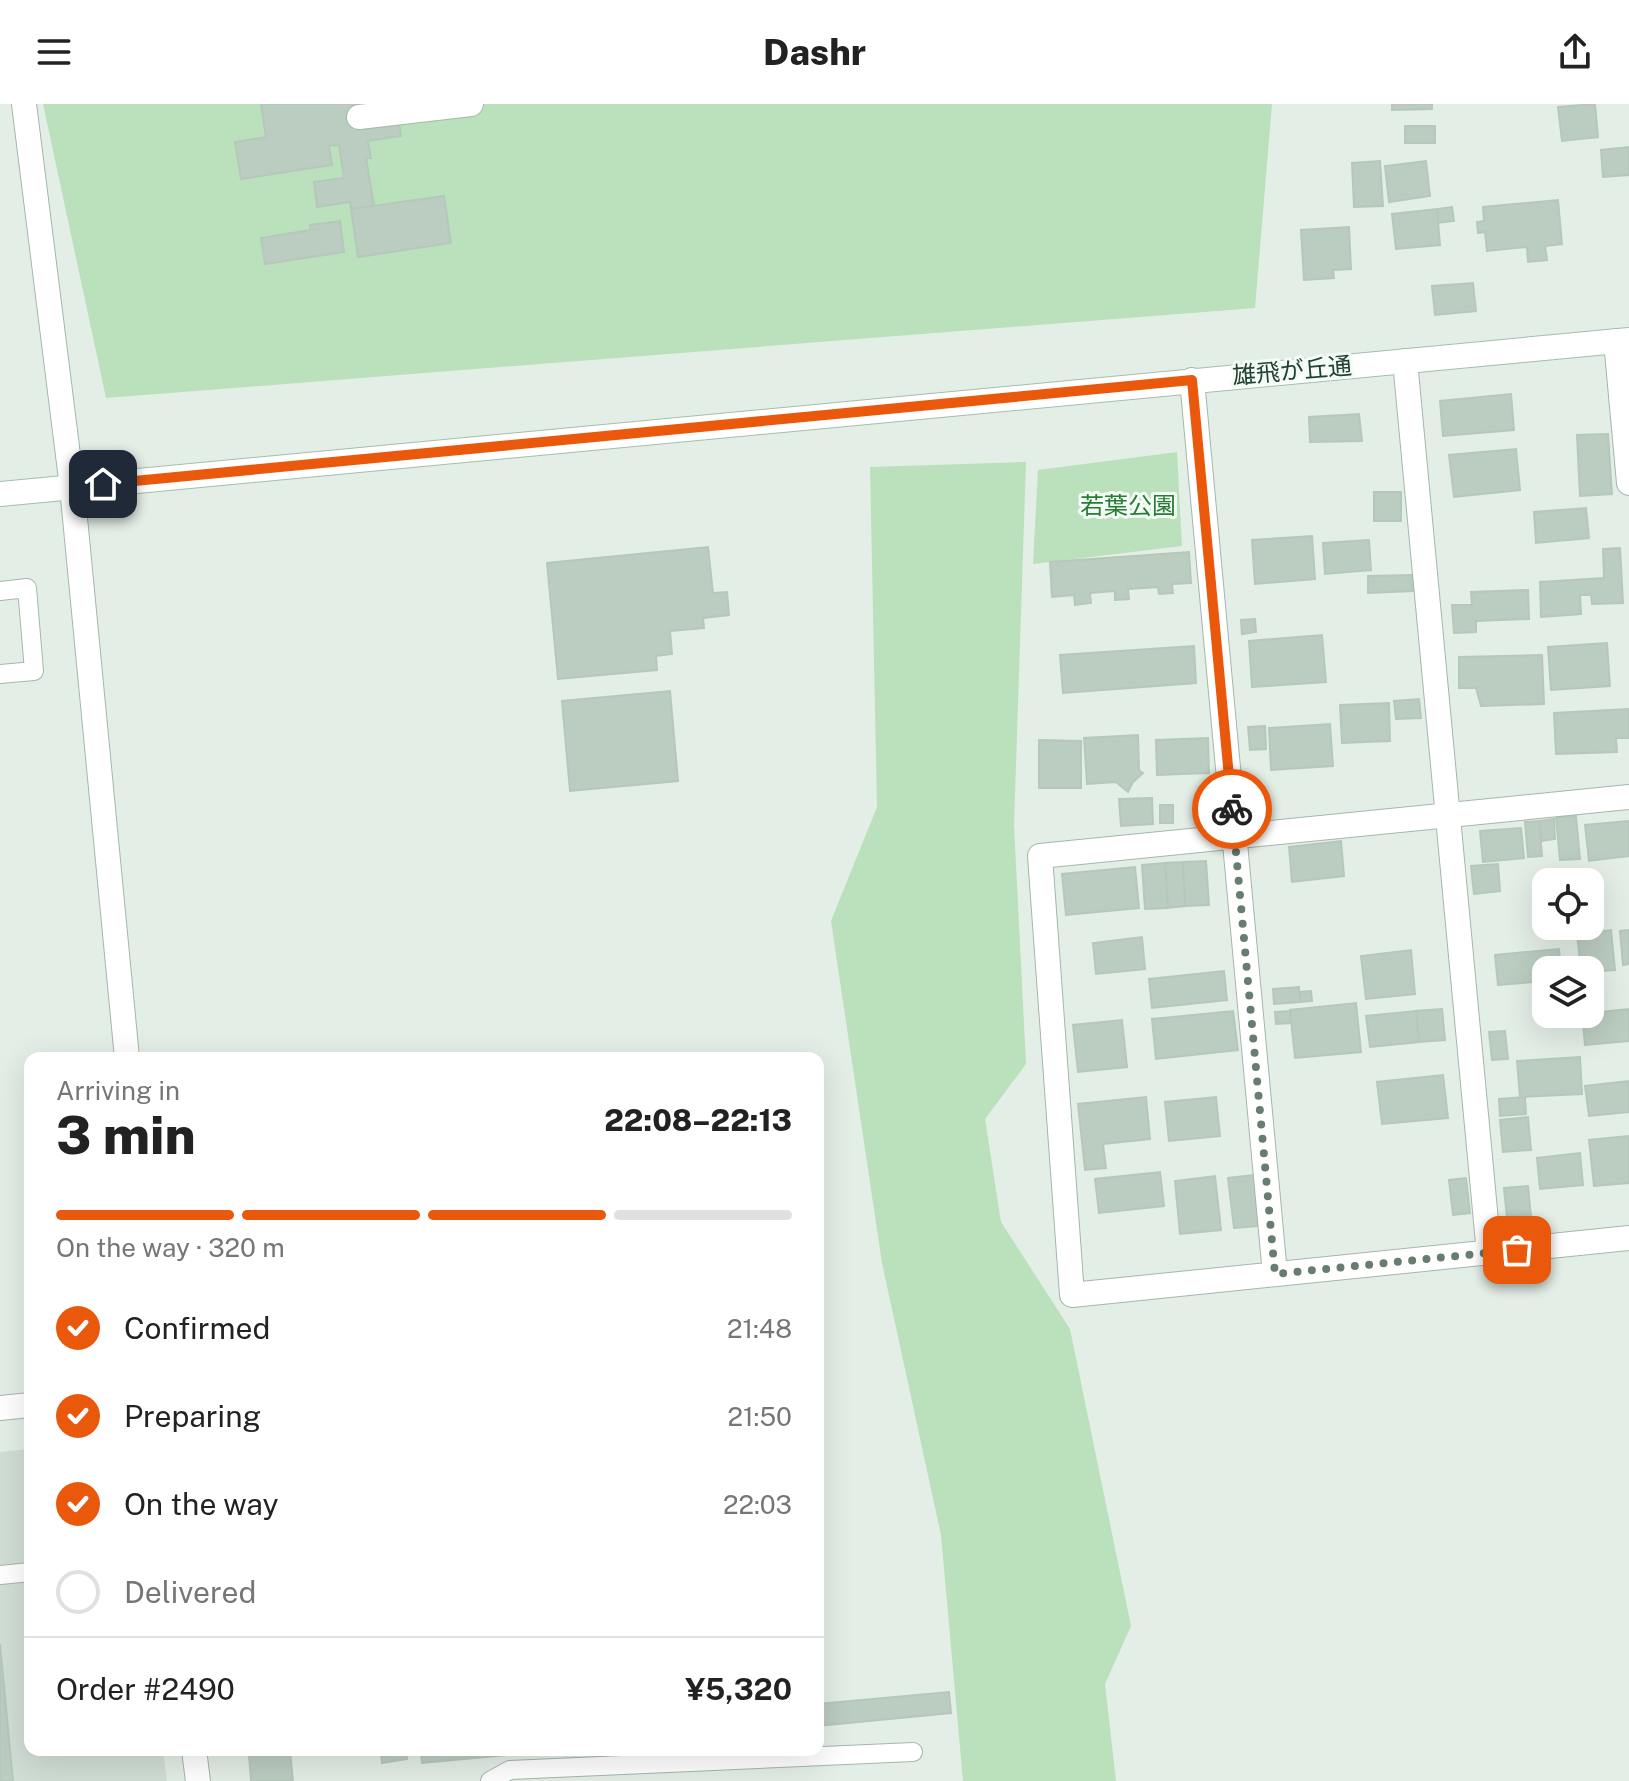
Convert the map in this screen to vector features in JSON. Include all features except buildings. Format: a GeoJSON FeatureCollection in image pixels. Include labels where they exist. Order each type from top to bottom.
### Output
{"type":"FeatureCollection","features":[{"type":"Feature","properties":{"kind":"street"},"geometry":{"type":"LineString","coordinates":[[24,104],[72,487],[126,1052]]}},
{"type":"Feature","properties":{"kind":"street"},"geometry":{"type":"LineString","coordinates":[[359,117],[471,104]]}},
{"type":"Feature","properties":{"kind":"street"},"geometry":{"type":"LineString","coordinates":[[1622,341],[1629,483]]}},
{"type":"Feature","properties":{"kind":"street","name":"雄飛が丘通"},"geometry":{"type":"LineString","coordinates":[[0,494],[1622,341]]}},
{"type":"Feature","properties":{"kind":"street"},"geometry":{"type":"LineString","coordinates":[[1405,361],[1489,1253]]}},
{"type":"Feature","properties":{"kind":"street"},"geometry":{"type":"LineString","coordinates":[[1192,380],[1275,1274]]}},
{"type":"Feature","properties":{"kind":"street"},"geometry":{"type":"LineString","coordinates":[[1629,797],[1040,856],[1072,1295],[1629,1238]]}},
{"type":"Feature","properties":{"kind":"street"},"geometry":{"type":"LineString","coordinates":[[0,1408],[24,1406]]}},
{"type":"Feature","properties":{"kind":"street"},"geometry":{"type":"LineString","coordinates":[[195,1756],[198,1781]]}},
{"type":"Feature","properties":{"kind":"lane"},"geometry":{"type":"LineString","coordinates":[[0,591],[27,588],[34,671],[0,674]]}},
{"type":"Feature","properties":{"kind":"lane"},"geometry":{"type":"LineString","coordinates":[[0,1575],[24,1573]]}},
{"type":"Feature","properties":{"kind":"lane"},"geometry":{"type":"LineString","coordinates":[[824,1756],[913,1752]]}},
{"type":"Feature","properties":{"kind":"lane"},"geometry":{"type":"LineString","coordinates":[[490,1781],[510,1770],[823,1756]]}},
{"type":"Feature","properties":{"kind":"shaded area"},"geometry":{"type":"Polygon","coordinates":[[[24,1450],[24,1756],[164,1756],[167,1781],[0,1781],[0,1452],[24,1450]]]}},
{"type":"Feature","properties":{"kind":"green space"},"geometry":{"type":"Polygon","coordinates":[[[43,104],[1272,104],[1255,308],[106,398],[43,104]]]}},
{"type":"Feature","properties":{"kind":"green space","name":"若葉公園"},"geometry":{"type":"Polygon","coordinates":[[[1177,452],[1182,546],[1033,564],[1038,470],[1177,452]]]}},
{"type":"Feature","properties":{"kind":"green space"},"geometry":{"type":"Polygon","coordinates":[[[1026,462],[1014,825],[1026,1064],[985,1119],[1001,1222],[1070,1329],[1131,1626],[1105,1684],[1116,1781],[963,1781],[941,1535],[882,1263],[831,921],[877,807],[870,467],[1026,462]]]}},
{"type":"Feature","properties":{"kind":"way so far"},"geometry":{"type":"LineString","coordinates":[[1232,809],[1275,1274],[1517,1250]]}},
{"type":"Feature","properties":{"kind":"route"},"geometry":{"type":"LineString","coordinates":[[103,484],[1192,380],[1232,809]]}}]}
